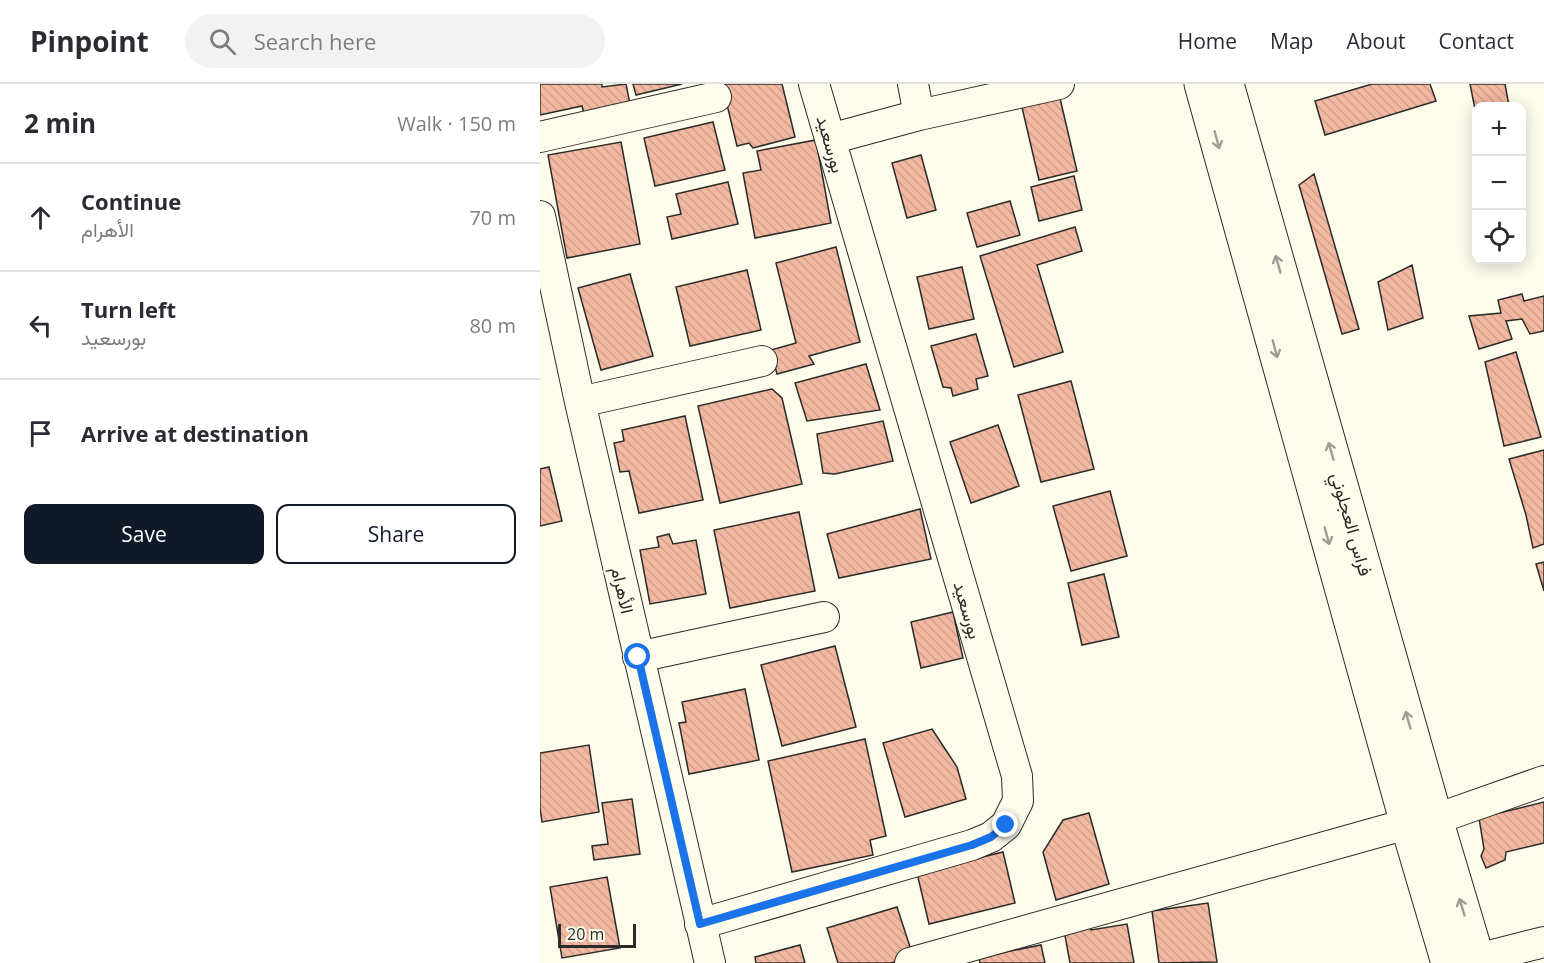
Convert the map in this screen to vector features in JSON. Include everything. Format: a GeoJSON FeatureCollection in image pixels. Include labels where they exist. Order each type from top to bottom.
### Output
{"type":"FeatureCollection","features":[{"type":"Feature","properties":{"kind":"main road","name":"فراس العجلوني"},"geometry":{"type":"LineString","coordinates":[[1202,84],[1421,821]]}},
{"type":"Feature","properties":{"kind":"main road","name":"فراس العجلوني"},"geometry":{"type":"LineString","coordinates":[[1227,84],[1456,961]]}},
{"type":"Feature","properties":{"kind":"street","name":"بورسعيد"},"geometry":{"type":"LineString","coordinates":[[700,924],[972,845],[991,837],[1006,825],[1018,801],[1017,776],[814,84]]}},
{"type":"Feature","properties":{"kind":"street"},"geometry":{"type":"LineString","coordinates":[[913,84],[919,115]]}},
{"type":"Feature","properties":{"kind":"street"},"geometry":{"type":"LineString","coordinates":[[830,139],[919,115],[1059,84]]}},
{"type":"Feature","properties":{"kind":"street"},"geometry":{"type":"LineString","coordinates":[[540,137],[716,98]]}},
{"type":"Feature","properties":{"kind":"street","name":"الأهرام"},"geometry":{"type":"LineString","coordinates":[[541,227],[710,963]]}},
{"type":"Feature","properties":{"kind":"street"},"geometry":{"type":"LineString","coordinates":[[580,402],[762,361]]}},
{"type":"Feature","properties":{"kind":"street"},"geometry":{"type":"LineString","coordinates":[[638,657],[824,617]]}},
{"type":"Feature","properties":{"kind":"street"},"geometry":{"type":"LineString","coordinates":[[910,963],[1421,821],[1544,781]]}},
{"type":"Feature","properties":{"kind":"street"},"geometry":{"type":"LineString","coordinates":[[1456,961],[1544,942]]}},
{"type":"Feature","properties":{"kind":"building"},"geometry":{"type":"Polygon","coordinates":[[[540,84],[602,84],[602,87],[626,84],[630,104],[584,114],[582,106],[540,115],[540,84]]]}},
{"type":"Feature","properties":{"kind":"building"},"geometry":{"type":"Polygon","coordinates":[[[633,84],[682,84],[636,95],[633,84]]]}},
{"type":"Feature","properties":{"kind":"building"},"geometry":{"type":"Polygon","coordinates":[[[722,84],[782,84],[795,137],[753,148],[749,143],[737,146],[722,84]]]}},
{"type":"Feature","properties":{"kind":"building"},"geometry":{"type":"Polygon","coordinates":[[[1372,84],[1430,84],[1436,101],[1325,135],[1315,101],[1372,84]]]}},
{"type":"Feature","properties":{"kind":"building"},"geometry":{"type":"Polygon","coordinates":[[[1470,84],[1505,84],[1508,102],[1474,102],[1470,84]]]}},
{"type":"Feature","properties":{"kind":"building"},"geometry":{"type":"Polygon","coordinates":[[[1059,94],[1077,171],[1039,180],[1021,103],[1059,94]]]}},
{"type":"Feature","properties":{"kind":"building"},"geometry":{"type":"Polygon","coordinates":[[[713,122],[725,170],[655,186],[644,138],[713,122]]]}},
{"type":"Feature","properties":{"kind":"building"},"geometry":{"type":"Polygon","coordinates":[[[816,140],[831,223],[755,238],[743,173],[761,170],[757,151],[816,140]]]}},
{"type":"Feature","properties":{"kind":"building"},"geometry":{"type":"Polygon","coordinates":[[[621,142],[640,244],[567,258],[548,155],[621,142]]]}},
{"type":"Feature","properties":{"kind":"building"},"geometry":{"type":"Polygon","coordinates":[[[921,155],[936,210],[907,218],[892,163],[921,155]]]}},
{"type":"Feature","properties":{"kind":"building"},"geometry":{"type":"Polygon","coordinates":[[[1314,174],[1359,329],[1342,334],[1299,185],[1314,174]]]}},
{"type":"Feature","properties":{"kind":"building"},"geometry":{"type":"Polygon","coordinates":[[[1074,176],[1082,210],[1039,221],[1031,187],[1074,176]]]}},
{"type":"Feature","properties":{"kind":"building"},"geometry":{"type":"Polygon","coordinates":[[[728,182],[738,224],[672,239],[667,217],[681,214],[676,194],[728,182]]]}},
{"type":"Feature","properties":{"kind":"building"},"geometry":{"type":"Polygon","coordinates":[[[1010,201],[1020,235],[977,247],[967,213],[1010,201]]]}},
{"type":"Feature","properties":{"kind":"building"},"geometry":{"type":"Polygon","coordinates":[[[1075,227],[1082,251],[1037,265],[1063,352],[1014,367],[980,256],[1075,227]]]}},
{"type":"Feature","properties":{"kind":"building"},"geometry":{"type":"Polygon","coordinates":[[[836,247],[860,342],[809,356],[814,364],[777,374],[771,350],[796,343],[776,263],[836,247]]]}},
{"type":"Feature","properties":{"kind":"building"},"geometry":{"type":"Polygon","coordinates":[[[1412,265],[1423,318],[1388,330],[1378,282],[1412,265]]]}},
{"type":"Feature","properties":{"kind":"building"},"geometry":{"type":"Polygon","coordinates":[[[962,267],[974,319],[929,329],[917,277],[962,267]]]}},
{"type":"Feature","properties":{"kind":"building"},"geometry":{"type":"Polygon","coordinates":[[[747,270],[761,330],[690,346],[676,287],[747,270]]]}},
{"type":"Feature","properties":{"kind":"building"},"geometry":{"type":"Polygon","coordinates":[[[630,274],[653,356],[601,370],[578,288],[630,274]]]}},
{"type":"Feature","properties":{"kind":"building"},"geometry":{"type":"Polygon","coordinates":[[[1522,294],[1524,301],[1544,296],[1544,331],[1530,334],[1522,319],[1506,321],[1512,339],[1479,349],[1469,316],[1501,313],[1498,300],[1522,294]]]}},
{"type":"Feature","properties":{"kind":"building"},"geometry":{"type":"Polygon","coordinates":[[[976,334],[988,376],[976,379],[978,389],[953,396],[951,388],[943,387],[931,346],[976,334]]]}},
{"type":"Feature","properties":{"kind":"building"},"geometry":{"type":"Polygon","coordinates":[[[1516,352],[1541,437],[1504,446],[1485,362],[1516,352]]]}},
{"type":"Feature","properties":{"kind":"building"},"geometry":{"type":"Polygon","coordinates":[[[866,364],[880,410],[807,421],[795,383],[866,364]]]}},
{"type":"Feature","properties":{"kind":"building"},"geometry":{"type":"Polygon","coordinates":[[[1071,381],[1094,469],[1041,482],[1018,395],[1071,381]]]}},
{"type":"Feature","properties":{"kind":"building"},"geometry":{"type":"Polygon","coordinates":[[[772,389],[782,398],[802,484],[720,503],[698,406],[772,389]]]}},
{"type":"Feature","properties":{"kind":"building"},"geometry":{"type":"Polygon","coordinates":[[[685,416],[703,500],[639,513],[629,471],[620,472],[614,443],[624,441],[622,430],[685,416]]]}},
{"type":"Feature","properties":{"kind":"building"},"geometry":{"type":"Polygon","coordinates":[[[883,421],[893,461],[835,474],[823,473],[817,434],[883,421]]]}},
{"type":"Feature","properties":{"kind":"building"},"geometry":{"type":"Polygon","coordinates":[[[998,425],[1019,486],[971,503],[950,442],[998,425]]]}},
{"type":"Feature","properties":{"kind":"building"},"geometry":{"type":"Polygon","coordinates":[[[1544,450],[1544,544],[1533,548],[1526,515],[1509,459],[1544,450]]]}},
{"type":"Feature","properties":{"kind":"building"},"geometry":{"type":"Polygon","coordinates":[[[549,467],[562,521],[540,526],[540,469],[549,467]]]}},
{"type":"Feature","properties":{"kind":"building"},"geometry":{"type":"Polygon","coordinates":[[[1110,491],[1127,556],[1071,571],[1053,506],[1110,491]]]}},
{"type":"Feature","properties":{"kind":"building"},"geometry":{"type":"Polygon","coordinates":[[[920,509],[931,559],[839,578],[827,534],[920,509]]]}},
{"type":"Feature","properties":{"kind":"building"},"geometry":{"type":"Polygon","coordinates":[[[799,512],[815,591],[730,608],[714,530],[799,512]]]}},
{"type":"Feature","properties":{"kind":"building"},"geometry":{"type":"Polygon","coordinates":[[[669,534],[673,544],[696,540],[706,594],[650,604],[640,550],[659,547],[657,537],[669,534]]]}},
{"type":"Feature","properties":{"kind":"building"},"geometry":{"type":"Polygon","coordinates":[[[1544,562],[1544,591],[1536,564],[1544,562]]]}},
{"type":"Feature","properties":{"kind":"building"},"geometry":{"type":"Polygon","coordinates":[[[1104,574],[1119,637],[1082,645],[1068,583],[1104,574]]]}},
{"type":"Feature","properties":{"kind":"building"},"geometry":{"type":"Polygon","coordinates":[[[953,612],[963,658],[921,668],[911,622],[953,612]]]}},
{"type":"Feature","properties":{"kind":"building"},"geometry":{"type":"Polygon","coordinates":[[[835,646],[856,727],[782,746],[761,665],[835,646]]]}},
{"type":"Feature","properties":{"kind":"building"},"geometry":{"type":"Polygon","coordinates":[[[745,689],[759,760],[689,774],[679,723],[686,722],[682,702],[745,689]]]}},
{"type":"Feature","properties":{"kind":"building"},"geometry":{"type":"Polygon","coordinates":[[[932,729],[957,767],[966,799],[905,817],[883,743],[932,729]]]}},
{"type":"Feature","properties":{"kind":"building"},"geometry":{"type":"Polygon","coordinates":[[[865,739],[886,836],[870,840],[873,855],[792,872],[768,761],[865,739]]]}},
{"type":"Feature","properties":{"kind":"building"},"geometry":{"type":"Polygon","coordinates":[[[589,745],[599,812],[542,822],[540,753],[589,745]]]}},
{"type":"Feature","properties":{"kind":"building"},"geometry":{"type":"Polygon","coordinates":[[[632,799],[640,854],[594,860],[592,846],[608,844],[602,803],[632,799]]]}},
{"type":"Feature","properties":{"kind":"building"},"geometry":{"type":"Polygon","coordinates":[[[1544,802],[1544,843],[1506,852],[1505,860],[1486,868],[1481,856],[1484,849],[1479,818],[1544,802]]]}},
{"type":"Feature","properties":{"kind":"building"},"geometry":{"type":"Polygon","coordinates":[[[1089,813],[1109,884],[1056,900],[1043,852],[1063,820],[1089,813]]]}},
{"type":"Feature","properties":{"kind":"building"},"geometry":{"type":"Polygon","coordinates":[[[1003,852],[1015,903],[929,924],[917,873],[1003,852]]]}},
{"type":"Feature","properties":{"kind":"building"},"geometry":{"type":"Polygon","coordinates":[[[607,877],[620,948],[562,958],[550,887],[607,877]]]}},
{"type":"Feature","properties":{"kind":"building"},"geometry":{"type":"Polygon","coordinates":[[[1208,903],[1217,962],[1159,963],[1152,911],[1208,903]]]}},
{"type":"Feature","properties":{"kind":"building"},"geometry":{"type":"Polygon","coordinates":[[[897,907],[913,956],[891,963],[838,963],[827,928],[897,907]]]}},
{"type":"Feature","properties":{"kind":"building"},"geometry":{"type":"Polygon","coordinates":[[[1127,924],[1134,963],[1070,963],[1064,930],[1090,925],[1091,930],[1127,924]]]}},
{"type":"Feature","properties":{"kind":"building"},"geometry":{"type":"Polygon","coordinates":[[[800,945],[805,963],[756,963],[755,957],[800,945]]]}},
{"type":"Feature","properties":{"kind":"building"},"geometry":{"type":"Polygon","coordinates":[[[1041,945],[1045,963],[980,963],[978,951],[1005,952],[1041,945]]]}},
{"type":"Feature","properties":{"kind":"route"},"geometry":{"type":"LineString","coordinates":[[638,657],[700,924],[972,845],[991,837],[1006,825]]}}]}
